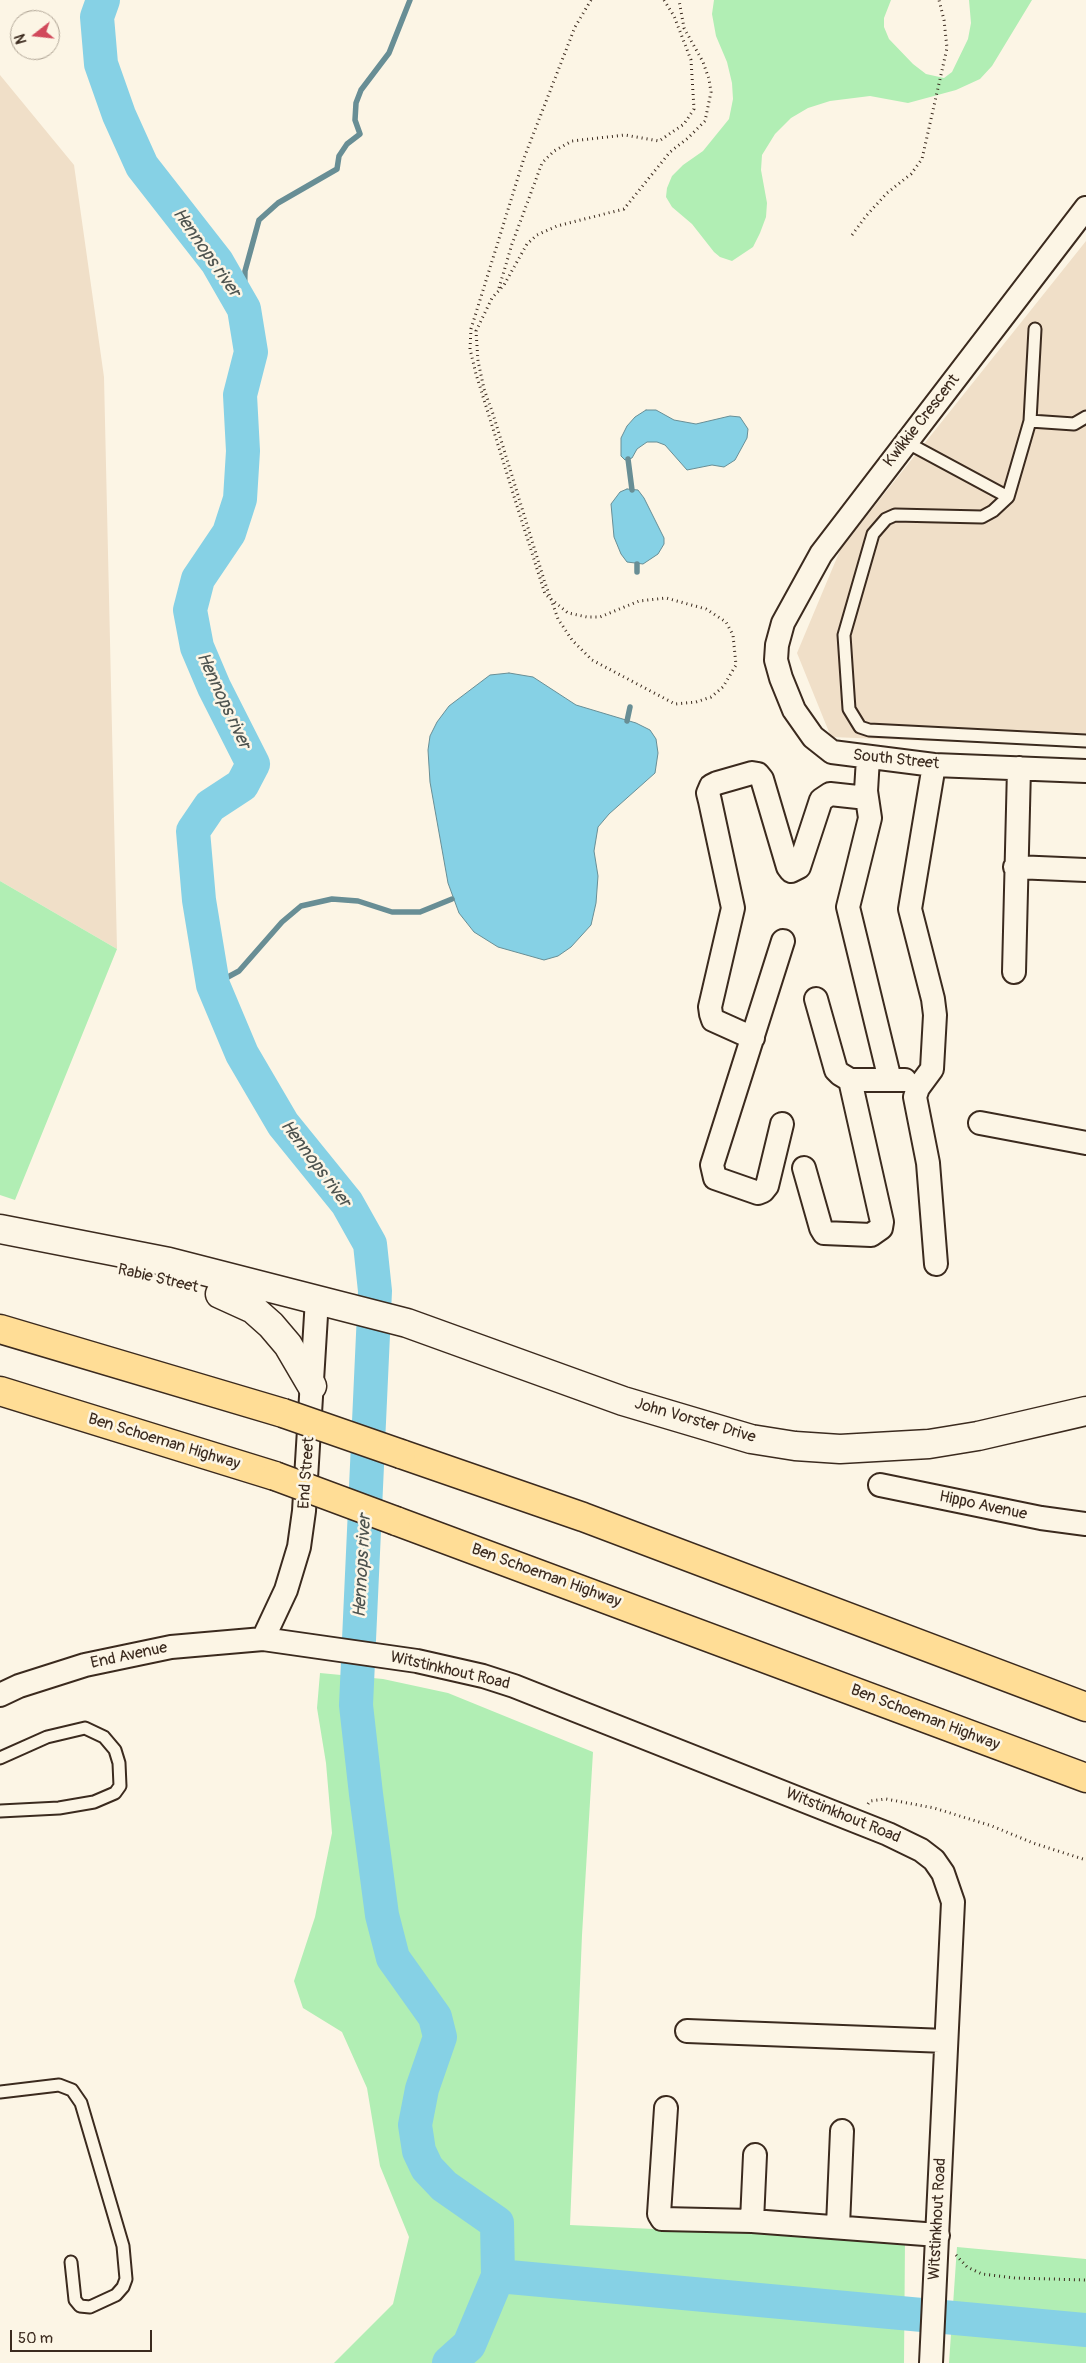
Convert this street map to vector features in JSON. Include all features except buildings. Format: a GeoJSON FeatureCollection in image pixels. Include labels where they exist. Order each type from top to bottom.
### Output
{"type":"FeatureCollection","features":[{"type":"Feature","properties":{"kind":"highway"},"geometry":{"type":"LineString","coordinates":[[0,1328],[283,1414],[583,1517],[1086,1707]]}},
{"type":"Feature","properties":{"kind":"highway","name":"Ben Schoeman Highway"},"geometry":{"type":"LineString","coordinates":[[0,1392],[275,1476],[1086,1778]]}},
{"type":"Feature","properties":{"kind":"main road","name":"Rabie Street"},"geometry":{"type":"LineString","coordinates":[[0,1229],[169,1262],[317,1308]]}},
{"type":"Feature","properties":{"kind":"main road","name":"Rabie Street"},"geometry":{"type":"LineString","coordinates":[[0,1239],[220,1294],[317,1308]]}},
{"type":"Feature","properties":{"kind":"main road"},"geometry":{"type":"LineString","coordinates":[[220,1294],[253,1310],[271,1325],[288,1345],[312,1386]]}},
{"type":"Feature","properties":{"kind":"main road","name":"John Vorster Drive"},"geometry":{"type":"LineString","coordinates":[[317,1308],[405,1331],[751,1439],[795,1446],[840,1449],[929,1444],[978,1436],[1086,1411]]}},
{"type":"Feature","properties":{"kind":"main road","name":"John Vorster Drive"},"geometry":{"type":"LineString","coordinates":[[405,1331],[709,1436],[750,1447],[794,1454],[840,1457],[930,1453],[980,1444],[1086,1420]]}},
{"type":"Feature","properties":{"kind":"street","name":"Kwikkie Crescent"},"geometry":{"type":"LineString","coordinates":[[777,645],[783,623],[820,554],[1086,208]]}},
{"type":"Feature","properties":{"kind":"street","name":"South Street"},"geometry":{"type":"LineString","coordinates":[[777,645],[776,660],[794,710],[813,737],[832,752],[934,765],[1086,771]]}},
{"type":"Feature","properties":{"kind":"street"},"geometry":{"type":"LineString","coordinates":[[868,758],[867,798],[870,818],[848,907],[890,1080]]}},
{"type":"Feature","properties":{"kind":"street"},"geometry":{"type":"LineString","coordinates":[[934,765],[910,909],[933,999],[935,1014],[932,1069],[918,1088],[915,1097],[928,1163],[936,1264]]}},
{"type":"Feature","properties":{"kind":"street"},"geometry":{"type":"LineString","coordinates":[[1014,972],[1015,867],[1019,768]]}},
{"type":"Feature","properties":{"kind":"street"},"geometry":{"type":"LineString","coordinates":[[753,1038],[713,1020],[710,1014],[733,908],[708,793],[711,786],[752,773],[758,774],[762,779],[788,867],[791,871],[799,867],[821,800],[824,796],[830,794],[867,798]]}},
{"type":"Feature","properties":{"kind":"street"},"geometry":{"type":"LineString","coordinates":[[1015,867],[1086,870]]}},
{"type":"Feature","properties":{"kind":"street"},"geometry":{"type":"LineString","coordinates":[[782,941],[712,1165],[715,1178],[758,1192],[763,1191],[767,1186],[782,1124]]}},
{"type":"Feature","properties":{"kind":"street"},"geometry":{"type":"LineString","coordinates":[[816,999],[836,1070],[850,1080],[924,1081]]}},
{"type":"Feature","properties":{"kind":"street"},"geometry":{"type":"LineString","coordinates":[[804,1168],[824,1233],[871,1235],[881,1228],[882,1222],[850,1080]]}},
{"type":"Feature","properties":{"kind":"street"},"geometry":{"type":"LineString","coordinates":[[980,1123],[1086,1143]]}},
{"type":"Feature","properties":{"kind":"street","name":"End Street"},"geometry":{"type":"LineString","coordinates":[[264,1639],[286,1590],[299,1548],[304,1511],[317,1308]]}},
{"type":"Feature","properties":{"kind":"street","name":"Hippo Avenue"},"geometry":{"type":"LineString","coordinates":[[880,1485],[1041,1518],[1086,1524]]}},
{"type":"Feature","properties":{"kind":"street","name":"Witstinkhout Road"},"geometry":{"type":"LineString","coordinates":[[264,1639],[382,1656],[475,1674],[514,1686],[858,1822],[921,1850],[934,1860],[950,1888],[954,1902],[932,2354]]}},
{"type":"Feature","properties":{"kind":"street","name":"End Avenue"},"geometry":{"type":"LineString","coordinates":[[0,1695],[19,1686],[85,1665],[172,1647],[264,1639]]}},
{"type":"Feature","properties":{"kind":"street"},"geometry":{"type":"LineString","coordinates":[[687,2030],[946,2041]]}},
{"type":"Feature","properties":{"kind":"street"},"geometry":{"type":"LineString","coordinates":[[666,2108],[659,2214],[662,2219],[752,2221],[838,2226],[938,2239]]}},
{"type":"Feature","properties":{"kind":"street"},"geometry":{"type":"LineString","coordinates":[[838,2226],[842,2131]]}},
{"type":"Feature","properties":{"kind":"street"},"geometry":{"type":"LineString","coordinates":[[752,2221],[755,2155]]}},
{"type":"Feature","properties":{"kind":"lane"},"geometry":{"type":"LineString","coordinates":[[1035,329],[1030,421],[1008,497],[993,511],[982,517],[895,515],[886,519],[874,534],[844,634],[849,709],[860,727],[870,730],[1086,741]]}},
{"type":"Feature","properties":{"kind":"lane"},"geometry":{"type":"LineString","coordinates":[[1030,421],[1074,424],[1086,417]]}},
{"type":"Feature","properties":{"kind":"lane"},"geometry":{"type":"LineString","coordinates":[[906,442],[1008,497]]}},
{"type":"Feature","properties":{"kind":"lane"},"geometry":{"type":"LineString","coordinates":[[0,1758],[46,1737],[85,1728],[104,1737],[115,1750],[119,1763],[120,1786],[115,1793],[94,1802],[59,1808],[0,1811]]}},
{"type":"Feature","properties":{"kind":"lane"},"geometry":{"type":"LineString","coordinates":[[0,2092],[59,2085],[72,2090],[81,2103],[123,2246],[126,2279],[123,2287],[116,2295],[90,2307],[80,2306],[75,2300],[71,2262]]}},
{"type":"Feature","properties":{"kind":"path"},"geometry":{"type":"LineString","coordinates":[[591,0],[575,27],[524,158],[471,329],[470,349],[476,374],[545,594],[551,600],[568,613],[587,617],[600,617],[639,601],[666,598],[706,609],[726,622],[733,635],[736,665],[723,687],[711,697],[696,702],[675,704],[592,660],[572,640],[558,619],[551,600],[484,389],[478,361],[476,331],[480,319],[523,250],[537,235],[556,226],[624,209],[670,152],[706,120],[710,99],[709,79],[703,62],[684,28],[680,0]]}},
{"type":"Feature","properties":{"kind":"path"},"geometry":{"type":"LineString","coordinates":[[498,291],[512,244],[539,170],[542,163],[554,151],[572,141],[625,134],[659,141],[684,124],[694,109],[691,60],[674,16],[664,0]]}},
{"type":"Feature","properties":{"kind":"path"},"geometry":{"type":"LineString","coordinates":[[852,235],[887,193],[911,174],[922,159],[947,48],[944,20],[939,0]]}},
{"type":"Feature","properties":{"kind":"path"},"geometry":{"type":"LineString","coordinates":[[858,1822],[864,1808],[870,1801],[886,1799],[934,1808],[992,1826],[1086,1860]]}},
{"type":"Feature","properties":{"kind":"path"},"geometry":{"type":"LineString","coordinates":[[938,2239],[967,2267],[982,2274],[1015,2278],[1086,2280]]}},
{"type":"Feature","properties":{"kind":"shaded area"},"geometry":{"type":"Polygon","coordinates":[[[0,75],[74,165],[104,377],[117,949],[0,881],[0,75]]]}},
{"type":"Feature","properties":{"kind":"shaded area"},"geometry":{"type":"Polygon","coordinates":[[[1086,241],[1086,747],[831,737],[797,653],[841,548],[1086,241]]]}},
{"type":"Feature","properties":{"kind":"green space"},"geometry":{"type":"Polygon","coordinates":[[[714,0],[891,0],[884,18],[884,27],[889,39],[913,64],[926,74],[944,78],[952,72],[968,39],[971,23],[969,0],[1032,0],[992,66],[980,79],[956,90],[908,103],[870,96],[830,101],[808,108],[791,118],[775,134],[762,155],[761,170],[767,203],[766,217],[760,233],[753,247],[732,261],[720,257],[714,252],[692,224],[672,207],[666,197],[667,188],[672,176],[683,165],[703,151],[729,119],[733,99],[732,83],[727,62],[716,36],[712,14],[714,0]]]}},
{"type":"Feature","properties":{"kind":"green space"},"geometry":{"type":"Polygon","coordinates":[[[0,881],[117,949],[15,1200],[0,1195],[0,881]]]}},
{"type":"Feature","properties":{"kind":"green space"},"geometry":{"type":"Polygon","coordinates":[[[320,1673],[383,1679],[448,1693],[593,1752],[582,1935],[570,2225],[905,2241],[904,2363],[334,2363],[393,2304],[409,2237],[380,2166],[367,2088],[342,2032],[303,2008],[294,1981],[315,1917],[332,1833],[326,1763],[317,1708],[320,1673]]]}},
{"type":"Feature","properties":{"kind":"green space"},"geometry":{"type":"Polygon","coordinates":[[[957,2247],[1086,2259],[1086,2363],[949,2363],[957,2247]]]}},
{"type":"Feature","properties":{"kind":"water"},"geometry":{"type":"Polygon","coordinates":[[[646,410],[656,410],[674,420],[696,424],[730,416],[740,417],[748,429],[747,438],[735,460],[724,467],[712,465],[687,470],[665,445],[657,442],[647,442],[637,449],[632,458],[625,460],[621,456],[621,438],[627,426],[635,417],[646,410]]]}},
{"type":"Feature","properties":{"kind":"water"},"geometry":{"type":"Polygon","coordinates":[[[627,489],[638,490],[664,538],[664,544],[658,554],[643,564],[627,562],[621,554],[614,537],[611,504],[620,492],[627,489]]]}},
{"type":"Feature","properties":{"kind":"water"},"geometry":{"type":"Polygon","coordinates":[[[509,673],[533,677],[576,705],[636,723],[650,730],[656,739],[658,753],[655,773],[609,814],[598,827],[594,851],[598,876],[596,903],[591,925],[571,947],[558,956],[544,960],[498,947],[474,932],[459,913],[448,883],[430,782],[428,750],[430,736],[437,722],[449,706],[490,675],[509,673]]]}},
{"type":"Feature","properties":{"kind":"waterway","name":"Hennops river"},"geometry":{"type":"LineString","coordinates":[[103,0],[97,17],[101,64],[119,115],[142,166],[217,262],[244,309],[251,352],[240,395],[243,451],[240,499],[229,533],[198,579],[190,610],[197,647],[214,687],[253,764],[242,785],[210,806],[193,831],[199,900],[213,985],[242,1054],[283,1124],[347,1203],[370,1244],[375,1291],[356,1705],[366,1794],[382,1915],[393,1958],[435,2017],[440,2037],[422,2089],[415,2125],[419,2151],[427,2168],[444,2186],[497,2223],[498,2276],[469,2345],[449,2363]]}},
{"type":"Feature","properties":{"kind":"waterway"},"geometry":{"type":"LineString","coordinates":[[244,309],[245,271],[259,220],[278,203],[337,169],[339,156],[347,144],[360,134],[355,120],[356,103],[361,90],[389,53],[410,0]]}},
{"type":"Feature","properties":{"kind":"waterway"},"geometry":{"type":"LineString","coordinates":[[628,459],[632,490]]}},
{"type":"Feature","properties":{"kind":"waterway"},"geometry":{"type":"LineString","coordinates":[[637,564],[637,572]]}},
{"type":"Feature","properties":{"kind":"waterway"},"geometry":{"type":"LineString","coordinates":[[627,721],[630,707]]}},
{"type":"Feature","properties":{"kind":"waterway"},"geometry":{"type":"LineString","coordinates":[[213,985],[239,971],[282,922],[301,906],[332,899],[358,901],[392,912],[420,912],[452,899]]}},
{"type":"Feature","properties":{"kind":"waterway"},"geometry":{"type":"LineString","coordinates":[[498,2276],[1086,2330]]}}]}
